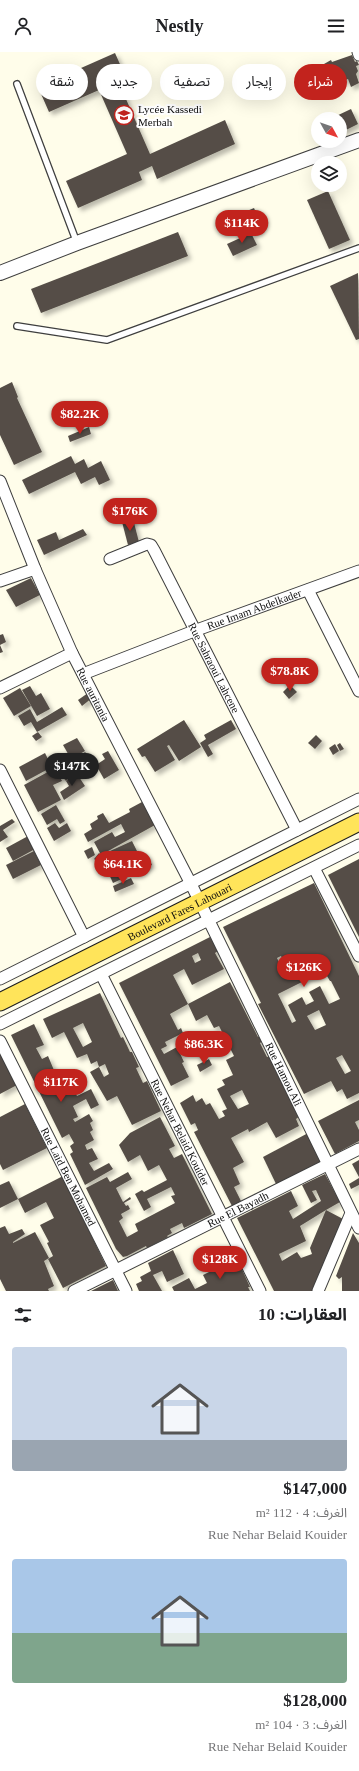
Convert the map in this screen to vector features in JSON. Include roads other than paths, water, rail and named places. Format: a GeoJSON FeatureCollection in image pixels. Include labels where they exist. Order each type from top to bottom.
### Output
{"type":"FeatureCollection","features":[{"type":"Feature","properties":{"kind":"main road","name":"Boulevard Fares Lahouari"},"geometry":{"type":"LineString","coordinates":[[0,1002],[359,822]]}},
{"type":"Feature","properties":{"kind":"street"},"geometry":{"type":"LineString","coordinates":[[0,273],[77,243],[359,140]]}},
{"type":"Feature","properties":{"kind":"street","name":"Rue auritania"},"geometry":{"type":"LineString","coordinates":[[0,481],[35,569],[72,653],[199,902]]}},
{"type":"Feature","properties":{"kind":"street","name":"Rue Sahraoui Lahcene"},"geometry":{"type":"LineString","coordinates":[[110,559],[147,544],[151,545],[297,830]]}},
{"type":"Feature","properties":{"kind":"street"},"geometry":{"type":"LineString","coordinates":[[0,581],[35,569]]}},
{"type":"Feature","properties":{"kind":"street","name":"Rue Imam Abdelkader"},"geometry":{"type":"LineString","coordinates":[[83,674],[194,631],[359,571]]}},
{"type":"Feature","properties":{"kind":"street"},"geometry":{"type":"LineString","coordinates":[[308,590],[359,691]]}},
{"type":"Feature","properties":{"kind":"street"},"geometry":{"type":"LineString","coordinates":[[0,688],[72,653]]}},
{"type":"Feature","properties":{"kind":"street"},"geometry":{"type":"LineString","coordinates":[[0,770],[84,937]]}},
{"type":"Feature","properties":{"kind":"street"},"geometry":{"type":"LineString","coordinates":[[0,979],[359,799]]}},
{"type":"Feature","properties":{"kind":"street"},"geometry":{"type":"LineString","coordinates":[[0,1024],[359,845]]}},
{"type":"Feature","properties":{"kind":"street"},"geometry":{"type":"LineString","coordinates":[[314,868],[359,956]]}},
{"type":"Feature","properties":{"kind":"street","name":"Rue Hamou Ali"},"geometry":{"type":"LineString","coordinates":[[199,902],[329,1164],[359,1228]]}},
{"type":"Feature","properties":{"kind":"street","name":"Rue Nehar Belaid Kouider"},"geometry":{"type":"LineString","coordinates":[[101,974],[260,1291]]}},
{"type":"Feature","properties":{"kind":"street","name":"Rue Laid Ben Mohamed"},"geometry":{"type":"LineString","coordinates":[[0,1041],[126,1291]]}},
{"type":"Feature","properties":{"kind":"street","name":"Rue El Bayadh"},"geometry":{"type":"LineString","coordinates":[[74,1291],[359,1149]]}},
{"type":"Feature","properties":{"kind":"street"},"geometry":{"type":"LineString","coordinates":[[318,1291],[351,1213]]}},
{"type":"Feature","properties":{"kind":"lane"},"geometry":{"type":"LineString","coordinates":[[17,84],[77,243]]}},
{"type":"Feature","properties":{"kind":"lane"},"geometry":{"type":"LineString","coordinates":[[17,326],[107,340],[359,248]]}},
{"type":"Feature","properties":{"kind":"place","name":"Lycée Kassedi Merbah"},"geometry":{"type":"Point","coordinates":[124,115]}}]}
